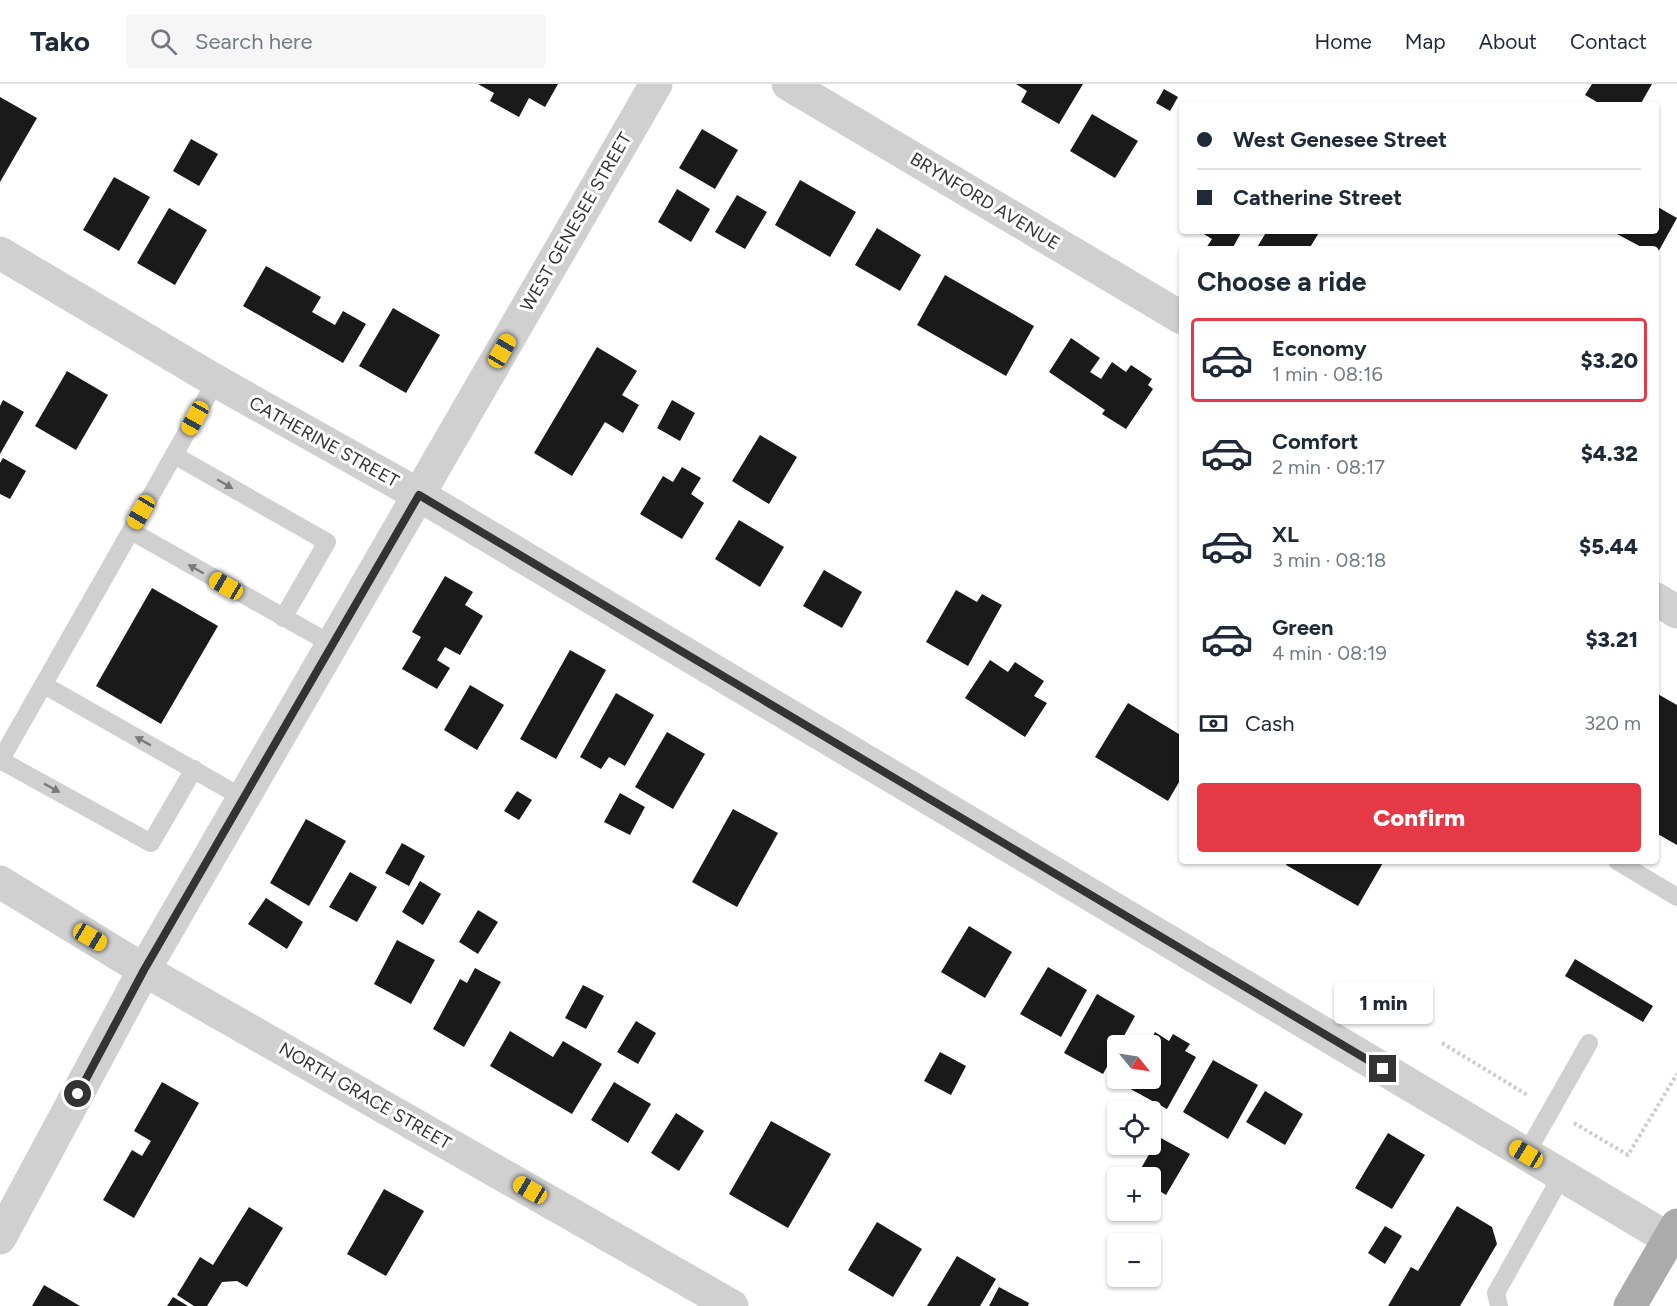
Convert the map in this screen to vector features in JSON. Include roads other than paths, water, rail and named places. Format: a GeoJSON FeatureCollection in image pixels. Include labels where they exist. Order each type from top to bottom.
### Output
{"type":"FeatureCollection","features":[{"type":"Feature","properties":{"kind":"main road"},"geometry":{"type":"LineString","coordinates":[[1630,1306],[1673,1232]]}},
{"type":"Feature","properties":{"kind":"street","name":"WEST GENESEE STREET"},"geometry":{"type":"LineString","coordinates":[[0,1238],[144,970],[245,799],[656,84]]}},
{"type":"Feature","properties":{"kind":"street","name":"BRYNFORD AVENUE"},"geometry":{"type":"LineString","coordinates":[[788,84],[1179,316]]}},
{"type":"Feature","properties":{"kind":"street","name":"CATHERINE STREET"},"geometry":{"type":"LineString","coordinates":[[0,253],[216,381],[419,495],[1526,1154],[1673,1232]]}},
{"type":"Feature","properties":{"kind":"street"},"geometry":{"type":"LineString","coordinates":[[1659,601],[1677,612]]}},
{"type":"Feature","properties":{"kind":"street","name":"NORTH GRACE STREET"},"geometry":{"type":"LineString","coordinates":[[0,882],[144,970],[732,1306]]}},
{"type":"Feature","properties":{"kind":"lane"},"geometry":{"type":"LineString","coordinates":[[194,770],[151,843],[0,760],[216,381]]}},
{"type":"Feature","properties":{"kind":"lane"},"geometry":{"type":"LineString","coordinates":[[174,455],[327,542],[284,618]]}},
{"type":"Feature","properties":{"kind":"lane"},"geometry":{"type":"LineString","coordinates":[[130,531],[333,645]]}},
{"type":"Feature","properties":{"kind":"lane"},"geometry":{"type":"LineString","coordinates":[[44,685],[245,799]]}},
{"type":"Feature","properties":{"kind":"lane"},"geometry":{"type":"LineString","coordinates":[[1622,864],[1677,897]]}},
{"type":"Feature","properties":{"kind":"lane"},"geometry":{"type":"LineString","coordinates":[[1526,1154],[1589,1043]]}},
{"type":"Feature","properties":{"kind":"lane"},"geometry":{"type":"LineString","coordinates":[[1499,1306],[1497,1293],[1562,1175]]}}]}
